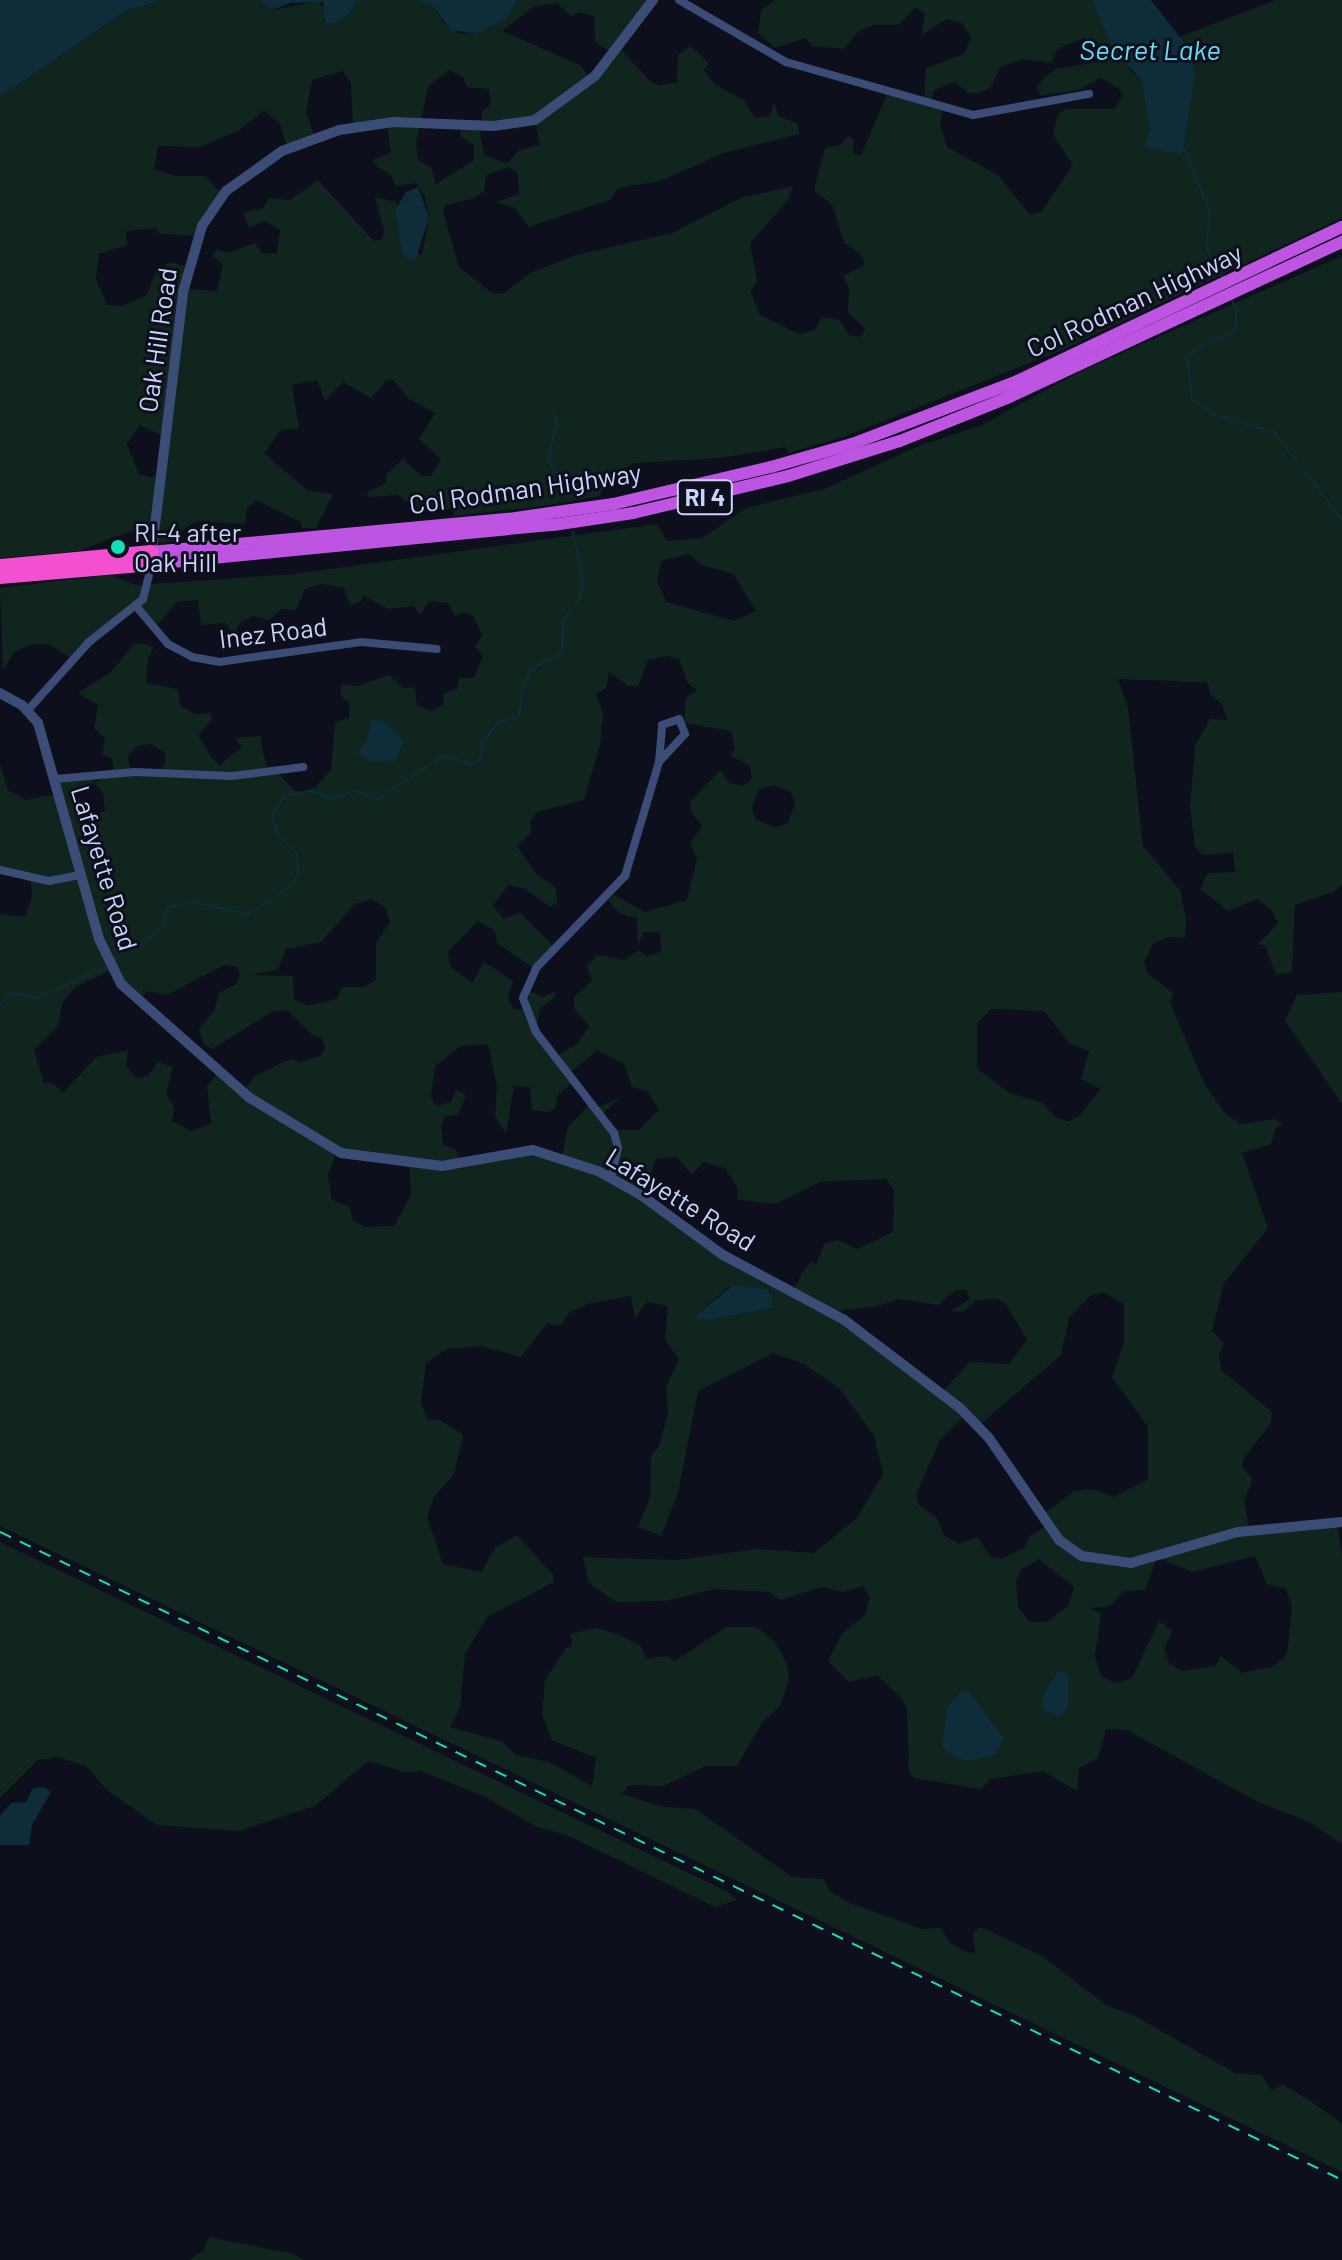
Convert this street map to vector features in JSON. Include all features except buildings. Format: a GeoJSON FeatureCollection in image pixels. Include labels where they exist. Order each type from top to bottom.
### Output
{"type":"FeatureCollection","features":[{"type":"Feature","properties":{"kind":"highway","name":"Col Rodman Highway"},"geometry":{"type":"LineString","coordinates":[[1227,290],[1342,227]]}},
{"type":"Feature","properties":{"kind":"highway","name":"Col Rodman Highway"},"geometry":{"type":"LineString","coordinates":[[0,577],[508,519],[716,482],[852,444],[969,401],[1342,242]]}},
{"type":"Feature","properties":{"kind":"highway","name":"Col Rodman Highway"},"geometry":{"type":"LineString","coordinates":[[0,566],[151,558]]}},
{"type":"Feature","properties":{"kind":"street","name":"Oak Hill Road"},"geometry":{"type":"LineString","coordinates":[[28,710],[89,642],[135,605],[147,591],[183,292],[202,226],[226,191],[282,151],[339,130],[393,122],[505,125],[546,115],[595,76],[653,0]]}},
{"type":"Feature","properties":{"kind":"street"},"geometry":{"type":"LineString","coordinates":[[679,0],[786,62],[973,115],[1089,94]]}},
{"type":"Feature","properties":{"kind":"street","name":"Inez Road"},"geometry":{"type":"LineString","coordinates":[[135,605],[168,644],[192,657],[219,662],[361,642],[437,649]]}},
{"type":"Feature","properties":{"kind":"street"},"geometry":{"type":"LineString","coordinates":[[0,693],[28,710]]}},
{"type":"Feature","properties":{"kind":"street","name":"Lafayette Road"},"geometry":{"type":"LineString","coordinates":[[28,710],[38,723],[99,939],[132,999],[250,1098],[341,1153],[442,1166],[533,1150],[611,1178],[723,1255],[843,1319],[960,1408],[989,1438],[1054,1533],[1082,1556],[1131,1563],[1238,1532],[1342,1522]]}},
{"type":"Feature","properties":{"kind":"street"},"geometry":{"type":"LineString","coordinates":[[611,1178],[618,1148],[614,1133],[536,1032],[523,998],[537,967],[625,876],[659,762],[662,725],[679,719],[685,734],[659,762]]}},
{"type":"Feature","properties":{"kind":"street"},"geometry":{"type":"LineString","coordinates":[[55,779],[135,772],[232,776],[303,767]]}},
{"type":"Feature","properties":{"kind":"street"},"geometry":{"type":"LineString","coordinates":[[0,870],[49,881],[79,875]]}},
{"type":"Feature","properties":{"kind":"green space"},"geometry":{"type":"Polygon","coordinates":[[[162,0],[259,0],[272,10],[318,1],[327,13],[324,22],[348,16],[357,0],[414,0],[431,4],[444,23],[459,33],[476,34],[505,20],[518,0],[653,0],[619,47],[649,80],[659,86],[677,82],[678,55],[690,46],[709,63],[704,70],[714,84],[744,100],[755,118],[770,116],[774,102],[778,116],[798,124],[799,134],[724,153],[660,181],[618,188],[610,200],[529,227],[514,207],[496,202],[519,194],[518,173],[509,167],[486,175],[484,191],[475,198],[446,205],[443,212],[459,267],[493,294],[504,293],[530,273],[576,255],[672,233],[741,198],[793,186],[788,200],[750,243],[757,280],[751,292],[760,315],[799,334],[815,330],[822,317],[840,320],[849,335],[861,337],[865,328],[848,313],[849,288],[843,276],[864,265],[862,255],[844,243],[833,206],[814,190],[825,148],[840,145],[849,136],[854,139],[853,153],[861,155],[888,93],[924,101],[926,68],[964,54],[971,38],[963,24],[947,19],[921,36],[925,14],[916,7],[899,25],[873,25],[859,31],[844,49],[812,46],[805,38],[775,48],[758,33],[761,10],[775,0],[1092,0],[1130,71],[1141,79],[1150,131],[1183,138],[1195,71],[1179,37],[1276,0],[1342,0],[1342,218],[1062,350],[844,437],[788,453],[786,447],[720,458],[634,463],[605,482],[600,496],[542,506],[455,516],[452,509],[418,510],[398,495],[369,497],[366,493],[386,483],[386,475],[403,459],[422,476],[431,476],[441,459],[419,439],[435,413],[409,399],[393,380],[387,380],[371,398],[343,382],[325,401],[317,380],[292,385],[299,429],[281,430],[264,453],[307,490],[333,494],[316,528],[302,528],[301,522],[256,500],[247,508],[245,524],[196,521],[180,532],[179,540],[153,544],[153,529],[142,527],[78,551],[0,558],[0,97],[124,12],[162,0]],[[557,3],[533,7],[502,31],[580,65],[590,78],[612,54],[595,41],[594,16],[579,12],[571,16],[557,3]],[[1085,38],[1057,49],[1052,63],[1023,59],[1000,67],[991,87],[980,93],[969,93],[955,82],[934,90],[930,102],[944,107],[940,123],[947,147],[998,175],[1030,215],[1042,211],[1073,165],[1053,135],[1058,114],[1065,109],[1114,109],[1122,97],[1121,90],[1101,78],[1078,90],[1040,96],[1037,85],[1055,69],[1100,62],[1099,51],[1085,38]],[[449,70],[428,87],[416,143],[418,160],[431,167],[436,184],[474,160],[474,145],[460,136],[461,125],[479,127],[484,154],[507,164],[519,150],[540,145],[535,120],[482,124],[482,111],[491,104],[489,89],[467,87],[463,77],[449,70]],[[343,71],[312,80],[306,113],[315,137],[287,147],[280,124],[264,110],[240,130],[200,147],[158,146],[154,169],[175,176],[205,176],[223,195],[200,236],[159,234],[156,228],[126,231],[127,245],[99,254],[96,279],[107,305],[122,306],[147,295],[155,273],[170,262],[190,268],[186,289],[217,291],[223,265],[212,256],[217,250],[227,253],[255,243],[262,254],[277,253],[280,230],[265,221],[249,227],[243,213],[263,208],[269,198],[290,200],[318,180],[374,241],[382,239],[384,231],[375,197],[396,202],[402,248],[422,255],[429,217],[424,195],[416,183],[396,186],[391,175],[376,166],[373,160],[391,152],[387,125],[353,127],[351,83],[343,71]],[[140,425],[127,444],[139,474],[151,477],[159,474],[164,437],[140,425]]]}},
{"type":"Feature","properties":{"kind":"green space"},"geometry":{"type":"Polygon","coordinates":[[[1342,256],[1342,884],[1334,892],[1295,905],[1292,972],[1276,975],[1265,946],[1258,944],[1278,923],[1271,909],[1257,899],[1228,911],[1200,889],[1208,873],[1235,872],[1233,853],[1202,855],[1195,846],[1190,808],[1195,746],[1210,719],[1227,720],[1222,704],[1211,695],[1207,682],[1118,679],[1128,708],[1143,846],[1180,890],[1186,918],[1185,938],[1168,937],[1153,944],[1144,962],[1148,974],[1173,993],[1170,1002],[1204,1083],[1223,1111],[1240,1124],[1276,1119],[1283,1125],[1276,1127],[1271,1144],[1242,1153],[1268,1228],[1224,1283],[1212,1331],[1224,1344],[1219,1354],[1221,1370],[1272,1412],[1271,1423],[1244,1458],[1242,1467],[1253,1479],[1244,1501],[1249,1529],[1337,1523],[1342,1556],[1342,1844],[1309,1822],[1258,1802],[1127,1730],[1106,1729],[1098,1758],[1079,1768],[1077,1791],[1043,1771],[990,1779],[981,1789],[915,1778],[909,1773],[907,1707],[901,1698],[877,1675],[849,1682],[828,1661],[843,1632],[865,1615],[870,1597],[863,1586],[843,1592],[822,1587],[780,1600],[770,1592],[714,1589],[665,1601],[616,1602],[589,1583],[583,1557],[677,1560],[757,1549],[814,1553],[857,1518],[883,1474],[874,1436],[840,1389],[804,1364],[773,1353],[698,1391],[678,1493],[661,1536],[638,1527],[650,1497],[651,1455],[659,1447],[668,1413],[666,1387],[679,1359],[665,1340],[668,1306],[647,1302],[635,1318],[631,1296],[587,1304],[570,1312],[560,1326],[547,1323],[521,1357],[481,1346],[447,1349],[426,1363],[421,1403],[428,1420],[438,1419],[463,1435],[454,1475],[434,1496],[427,1517],[443,1564],[481,1572],[495,1548],[517,1535],[553,1575],[554,1582],[487,1617],[465,1654],[460,1708],[450,1727],[503,1742],[516,1755],[549,1762],[592,1786],[596,1758],[552,1740],[542,1715],[545,1680],[566,1648],[572,1647],[571,1634],[596,1628],[640,1645],[646,1659],[666,1656],[675,1661],[726,1627],[757,1627],[775,1642],[787,1664],[789,1680],[780,1706],[763,1721],[737,1766],[706,1766],[663,1786],[630,1785],[622,1794],[664,1807],[695,1809],[792,1877],[824,1879],[830,1891],[847,1902],[922,1929],[940,1928],[950,1943],[966,1952],[975,1953],[973,1932],[981,1927],[1040,1955],[1106,2005],[1133,2015],[1235,2073],[1261,2075],[1272,2091],[1282,2084],[1312,2102],[1342,2124],[1342,2172],[0,1526],[0,914],[25,917],[32,897],[31,879],[0,870],[0,764],[8,790],[26,800],[57,794],[55,783],[85,777],[95,782],[114,774],[112,758],[102,755],[105,738],[94,728],[98,705],[78,693],[112,671],[133,645],[143,643],[154,648],[148,658],[146,683],[177,689],[181,706],[195,714],[210,713],[213,719],[198,735],[211,757],[220,765],[242,747],[234,738],[260,736],[267,771],[275,770],[295,791],[305,791],[316,787],[331,769],[335,722],[349,718],[350,704],[341,696],[341,684],[358,686],[389,675],[404,688],[415,687],[417,706],[432,711],[443,705],[444,693],[457,689],[459,678],[474,678],[483,656],[475,646],[482,636],[474,617],[465,612],[455,616],[448,603],[429,601],[420,615],[414,606],[388,609],[363,595],[361,602],[350,605],[344,588],[321,584],[305,589],[296,610],[281,609],[269,620],[253,616],[241,622],[234,634],[225,623],[201,625],[198,600],[177,602],[153,630],[135,607],[73,659],[49,644],[32,644],[14,652],[3,671],[0,588],[110,575],[136,585],[294,574],[657,524],[667,541],[702,538],[746,508],[824,489],[921,445],[980,426],[1081,371],[1342,256]],[[688,554],[661,561],[657,581],[666,602],[734,621],[756,611],[733,574],[702,565],[688,554]],[[667,656],[648,660],[638,686],[628,686],[609,672],[606,688],[596,694],[603,713],[600,745],[584,800],[537,812],[530,821],[532,832],[517,846],[537,875],[556,887],[557,903],[550,907],[526,889],[509,885],[493,905],[503,919],[520,913],[557,949],[536,970],[497,943],[495,931],[478,921],[448,951],[450,966],[472,983],[484,962],[513,981],[508,997],[513,1009],[526,1010],[530,991],[543,997],[556,991],[554,998],[540,1008],[536,1028],[558,1056],[578,1043],[589,1026],[574,1009],[574,997],[592,981],[587,966],[598,955],[624,960],[639,950],[646,956],[661,952],[660,932],[643,932],[638,946],[637,918],[619,913],[608,900],[614,895],[645,912],[687,900],[697,858],[690,843],[702,827],[691,811],[691,801],[720,770],[729,783],[743,786],[752,778],[749,765],[731,756],[735,749],[731,731],[684,723],[686,698],[697,690],[688,683],[679,659],[667,656]],[[151,744],[137,746],[128,756],[130,771],[155,773],[164,766],[166,753],[151,744]],[[94,782],[75,794],[81,816],[92,819],[105,810],[103,793],[94,782]],[[773,785],[759,789],[752,808],[756,820],[775,827],[788,823],[795,804],[791,792],[773,785]],[[371,899],[355,904],[321,942],[286,949],[278,969],[253,975],[293,976],[294,999],[307,1006],[336,999],[343,987],[364,987],[376,980],[376,943],[390,922],[385,907],[371,899]],[[224,965],[167,995],[147,991],[138,1003],[111,970],[75,987],[62,1003],[58,1026],[34,1050],[44,1083],[53,1083],[63,1093],[96,1057],[128,1050],[126,1066],[137,1078],[148,1076],[158,1062],[173,1067],[166,1093],[174,1108],[172,1121],[191,1131],[211,1124],[207,1086],[218,1072],[244,1090],[255,1076],[290,1059],[300,1062],[320,1056],[325,1049],[322,1038],[311,1034],[287,1010],[271,1012],[212,1049],[204,1044],[199,1029],[215,1009],[218,993],[237,984],[240,974],[237,967],[224,965]],[[991,1009],[977,1023],[977,1069],[1010,1093],[1043,1103],[1055,1117],[1068,1121],[1079,1116],[1101,1089],[1081,1079],[1089,1051],[1069,1043],[1044,1011],[991,1009]],[[488,1044],[461,1046],[435,1066],[431,1097],[436,1106],[451,1102],[456,1090],[466,1095],[458,1115],[445,1116],[441,1126],[443,1145],[456,1150],[461,1163],[505,1152],[562,1156],[568,1127],[592,1102],[599,1107],[621,1097],[603,1113],[615,1130],[639,1130],[659,1110],[647,1091],[632,1087],[624,1064],[597,1050],[572,1071],[576,1080],[558,1094],[555,1109],[548,1112],[532,1110],[530,1087],[514,1086],[506,1134],[495,1116],[497,1086],[488,1044]],[[336,1152],[328,1176],[332,1200],[350,1207],[353,1221],[365,1227],[394,1226],[411,1195],[409,1164],[336,1152]],[[677,1157],[656,1159],[644,1196],[695,1237],[794,1290],[804,1269],[812,1262],[816,1265],[825,1243],[838,1240],[857,1249],[893,1232],[894,1190],[886,1179],[820,1182],[775,1204],[737,1200],[738,1189],[725,1168],[703,1162],[692,1175],[677,1157]],[[728,1287],[693,1318],[711,1320],[771,1308],[771,1293],[728,1287]],[[966,1289],[956,1290],[938,1305],[898,1299],[879,1306],[835,1311],[941,1393],[970,1362],[1009,1364],[1027,1340],[1006,1304],[996,1298],[974,1301],[963,1312],[951,1311],[970,1299],[966,1289]],[[1103,1292],[1090,1296],[1069,1318],[1061,1355],[978,1426],[965,1415],[940,1440],[916,1495],[919,1506],[936,1517],[944,1535],[959,1544],[977,1537],[991,1557],[1001,1559],[1025,1547],[1030,1536],[1046,1526],[1041,1516],[1074,1491],[1091,1489],[1114,1497],[1148,1479],[1148,1427],[1112,1377],[1124,1342],[1124,1304],[1103,1292]],[[1255,1556],[1192,1572],[1157,1557],[1145,1590],[1124,1591],[1110,1606],[1090,1608],[1101,1614],[1095,1657],[1101,1676],[1116,1683],[1132,1678],[1159,1621],[1172,1631],[1164,1649],[1169,1663],[1182,1671],[1215,1666],[1221,1656],[1242,1673],[1274,1666],[1287,1654],[1292,1607],[1286,1589],[1267,1584],[1255,1556]],[[1039,1559],[1022,1569],[1016,1580],[1018,1608],[1030,1622],[1046,1622],[1068,1606],[1074,1587],[1039,1559]]]}},
{"type":"Feature","properties":{"kind":"green space"},"geometry":{"type":"Polygon","coordinates":[[[1342,992],[1342,1104],[1285,1020],[1297,995],[1342,992]]]}},
{"type":"Feature","properties":{"kind":"green space"},"geometry":{"type":"Polygon","coordinates":[[[0,1542],[728,1892],[737,1900],[715,1907],[567,1835],[537,1827],[485,1797],[421,1771],[405,1772],[368,1761],[315,1806],[238,1831],[157,1825],[107,1790],[86,1766],[57,1757],[38,1760],[0,1798],[0,1542]]]}},
{"type":"Feature","properties":{"kind":"green space"},"geometry":{"type":"Polygon","coordinates":[[[209,2237],[290,2253],[305,2260],[189,2260],[204,2250],[209,2237]]]}},
{"type":"Feature","properties":{"kind":"water"},"geometry":{"type":"Polygon","coordinates":[[[0,0],[162,0],[124,12],[0,97],[0,0]]]}},
{"type":"Feature","properties":{"kind":"water"},"geometry":{"type":"Polygon","coordinates":[[[259,0],[357,0],[348,16],[326,25],[323,2],[291,3],[272,10],[259,0]]]}},
{"type":"Feature","properties":{"kind":"water"},"geometry":{"type":"Polygon","coordinates":[[[414,0],[518,0],[505,20],[476,34],[451,30],[431,4],[414,0]]]}},
{"type":"Feature","properties":{"kind":"water","name":"Secret Lake"},"geometry":{"type":"Polygon","coordinates":[[[1092,0],[1151,0],[1190,50],[1195,75],[1182,155],[1145,147],[1150,131],[1141,79],[1116,55],[1092,0]]]}},
{"type":"Feature","properties":{"kind":"water"},"geometry":{"type":"Polygon","coordinates":[[[418,187],[429,217],[415,262],[403,255],[395,210],[406,192],[418,187]]]}},
{"type":"Feature","properties":{"kind":"water"},"geometry":{"type":"Polygon","coordinates":[[[372,719],[385,721],[404,742],[394,761],[370,762],[357,753],[367,740],[372,719]]]}},
{"type":"Feature","properties":{"kind":"water"},"geometry":{"type":"Polygon","coordinates":[[[733,1285],[766,1289],[772,1296],[771,1308],[710,1320],[693,1318],[733,1285]]]}},
{"type":"Feature","properties":{"kind":"water"},"geometry":{"type":"Polygon","coordinates":[[[1058,1671],[1068,1673],[1069,1701],[1065,1713],[1058,1716],[1043,1710],[1043,1695],[1058,1671]]]}},
{"type":"Feature","properties":{"kind":"water"},"geometry":{"type":"Polygon","coordinates":[[[961,1691],[970,1693],[1004,1739],[994,1755],[965,1761],[947,1753],[942,1744],[947,1708],[961,1691]]]}},
{"type":"Feature","properties":{"kind":"water"},"geometry":{"type":"Polygon","coordinates":[[[44,1787],[51,1792],[32,1825],[29,1845],[0,1845],[0,1816],[11,1803],[26,1802],[33,1788],[44,1787]]]}},
{"type":"Feature","properties":{"kind":"waterway"},"geometry":{"type":"LineString","coordinates":[[1183,146],[1210,212],[1207,249],[1222,277]]}},
{"type":"Feature","properties":{"kind":"waterway"},"geometry":{"type":"LineString","coordinates":[[1231,298],[1237,314],[1234,332],[1199,346],[1187,358],[1192,399],[1209,413],[1274,432],[1342,520]]}},
{"type":"Feature","properties":{"kind":"waterway"},"geometry":{"type":"LineString","coordinates":[[553,410],[557,423],[548,458],[557,475],[570,482],[570,496]]}},
{"type":"Feature","properties":{"kind":"waterway"},"geometry":{"type":"LineString","coordinates":[[114,962],[122,951],[140,946],[163,926],[167,908],[194,902],[247,914],[290,887],[298,875],[297,854],[278,835],[272,816],[284,796],[311,791],[333,799],[354,790],[377,799],[444,756],[471,764],[480,760],[483,742],[497,723],[519,715],[523,685],[533,668],[562,653],[564,618],[580,600],[583,581],[573,531]]}},
{"type":"Feature","properties":{"kind":"waterway"},"geometry":{"type":"LineString","coordinates":[[0,1005],[11,993],[38,998],[108,966]]}},
{"type":"Feature","properties":{"kind":"railway"},"geometry":{"type":"LineString","coordinates":[[0,1532],[1342,2180]]}},
{"type":"Feature","properties":{"kind":"place","name":"RI-4 after Oak Hill"},"geometry":{"type":"Point","coordinates":[118,547]}}]}
